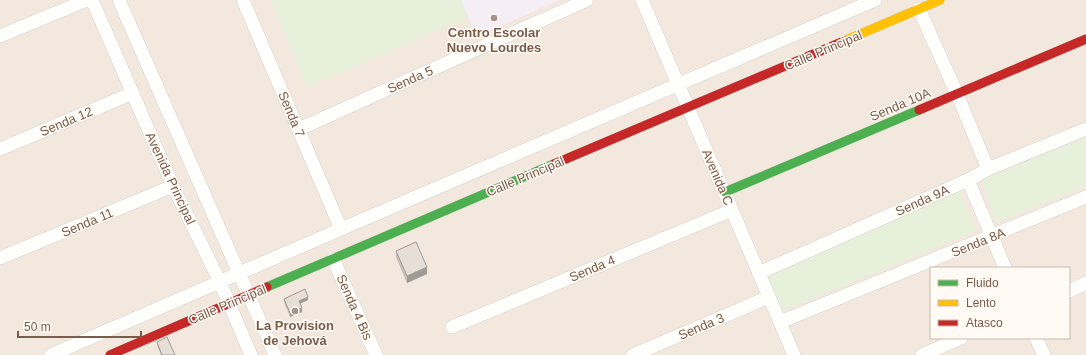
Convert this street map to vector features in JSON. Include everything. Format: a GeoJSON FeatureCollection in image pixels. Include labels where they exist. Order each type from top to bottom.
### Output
{"type":"FeatureCollection","features":[{"type":"Feature","properties":{"kind":"street"},"geometry":{"type":"LineString","coordinates":[[0,36],[87,0]]}},
{"type":"Feature","properties":{"kind":"street","name":"Avenida Principal"},"geometry":{"type":"LineString","coordinates":[[92,0],[174,186],[220,282],[251,355]]}},
{"type":"Feature","properties":{"kind":"street","name":"Avenida Principal"},"geometry":{"type":"LineString","coordinates":[[119,0],[250,295],[275,355]]}},
{"type":"Feature","properties":{"kind":"street","name":"Senda 7"},"geometry":{"type":"LineString","coordinates":[[243,0],[341,229]]}},
{"type":"Feature","properties":{"kind":"street","name":"Senda 5"},"geometry":{"type":"LineString","coordinates":[[299,129],[587,0]]}},
{"type":"Feature","properties":{"kind":"street","name":"Avenida C"},"geometry":{"type":"LineString","coordinates":[[642,0],[794,355]]}},
{"type":"Feature","properties":{"kind":"street","name":"Calle Principal"},"geometry":{"type":"LineString","coordinates":[[51,355],[875,0]]}},
{"type":"Feature","properties":{"kind":"street","name":"Calle Principal"},"geometry":{"type":"LineString","coordinates":[[110,355],[940,0]]}},
{"type":"Feature","properties":{"kind":"street"},"geometry":{"type":"LineString","coordinates":[[919,9],[957,94],[988,169]]}},
{"type":"Feature","properties":{"kind":"street","name":"Senda 10A"},"geometry":{"type":"LineString","coordinates":[[724,192],[1086,39]]}},
{"type":"Feature","properties":{"kind":"street","name":"Senda 12"},"geometry":{"type":"LineString","coordinates":[[0,149],[133,93]]}},
{"type":"Feature","properties":{"kind":"street","name":"Senda 9A"},"geometry":{"type":"LineString","coordinates":[[759,273],[968,180],[988,169],[1086,129]]}},
{"type":"Feature","properties":{"kind":"street"},"geometry":{"type":"LineString","coordinates":[[968,180],[1005,267]]}},
{"type":"Feature","properties":{"kind":"street","name":"Senda 11"},"geometry":{"type":"LineString","coordinates":[[0,258],[174,186]]}},
{"type":"Feature","properties":{"kind":"street","name":"Senda 8A"},"geometry":{"type":"LineString","coordinates":[[780,322],[1086,197]]}},
{"type":"Feature","properties":{"kind":"street","name":"Senda 4"},"geometry":{"type":"LineString","coordinates":[[452,327],[732,210]]}},
{"type":"Feature","properties":{"kind":"street","name":"Senda 4 Bis"},"geometry":{"type":"LineString","coordinates":[[333,259],[376,355]]}},
{"type":"Feature","properties":{"kind":"street"},"geometry":{"type":"LineString","coordinates":[[1070,291],[1086,283]]}},
{"type":"Feature","properties":{"kind":"street","name":"Senda 3"},"geometry":{"type":"LineString","coordinates":[[633,355],[769,297]]}},
{"type":"Feature","properties":{"kind":"street"},"geometry":{"type":"LineString","coordinates":[[922,355],[959,339]]}},
{"type":"Feature","properties":{"kind":"street"},"geometry":{"type":"LineString","coordinates":[[1036,339],[1044,355]]}},
{"type":"Feature","properties":{"kind":"shaded area"},"geometry":{"type":"Polygon","coordinates":[[[0,0],[1086,0],[1086,355],[0,355],[0,0]]]}},
{"type":"Feature","properties":{"kind":"shaded area","name":"Centro Escolar Nuevo Lourdes"},"geometry":{"type":"Polygon","coordinates":[[[461,0],[559,0],[477,37],[461,0]]]}},
{"type":"Feature","properties":{"kind":"green space"},"geometry":{"type":"Polygon","coordinates":[[[271,0],[461,0],[468,17],[307,87],[271,0]]]}},
{"type":"Feature","properties":{"kind":"green space"},"geometry":{"type":"Polygon","coordinates":[[[1086,138],[1086,186],[996,222],[981,180],[1086,138]]]}},
{"type":"Feature","properties":{"kind":"green space"},"geometry":{"type":"Polygon","coordinates":[[[959,190],[975,231],[779,312],[761,281],[959,190]]]}},
{"type":"Feature","properties":{"kind":"building"},"geometry":{"type":"Polygon","coordinates":[[[416,242],[427,267],[407,276],[396,251],[416,242]]]}},
{"type":"Feature","properties":{"kind":"building"},"geometry":{"type":"Polygon","coordinates":[[[305,289],[308,297],[299,301],[302,308],[290,313],[284,299],[305,289]]]}},
{"type":"Feature","properties":{"kind":"building"},"geometry":{"type":"Polygon","coordinates":[[[167,337],[175,355],[162,355],[157,342],[167,337]]]}},
{"type":"Feature","properties":{"kind":"traffic: fast"},"geometry":{"type":"LineString","coordinates":[[725,192],[919,110]]}},
{"type":"Feature","properties":{"kind":"traffic: fast"},"geometry":{"type":"LineString","coordinates":[[267,287],[554,164]]}},
{"type":"Feature","properties":{"kind":"traffic: slow"},"geometry":{"type":"LineString","coordinates":[[844,41],[940,0]]}},
{"type":"Feature","properties":{"kind":"traffic: jam"},"geometry":{"type":"LineString","coordinates":[[919,110],[1086,39]]}},
{"type":"Feature","properties":{"kind":"traffic: jam"},"geometry":{"type":"LineString","coordinates":[[554,164],[844,41]]}},
{"type":"Feature","properties":{"kind":"traffic: jam"},"geometry":{"type":"LineString","coordinates":[[110,355],[267,287]]}},
{"type":"Feature","properties":{"kind":"place","name":"Centro Escolar Nuevo Lourdes"},"geometry":{"type":"Point","coordinates":[494,18]}},
{"type":"Feature","properties":{"kind":"place","name":"La Provision de Jehová"},"geometry":{"type":"Point","coordinates":[295,311]}}]}
